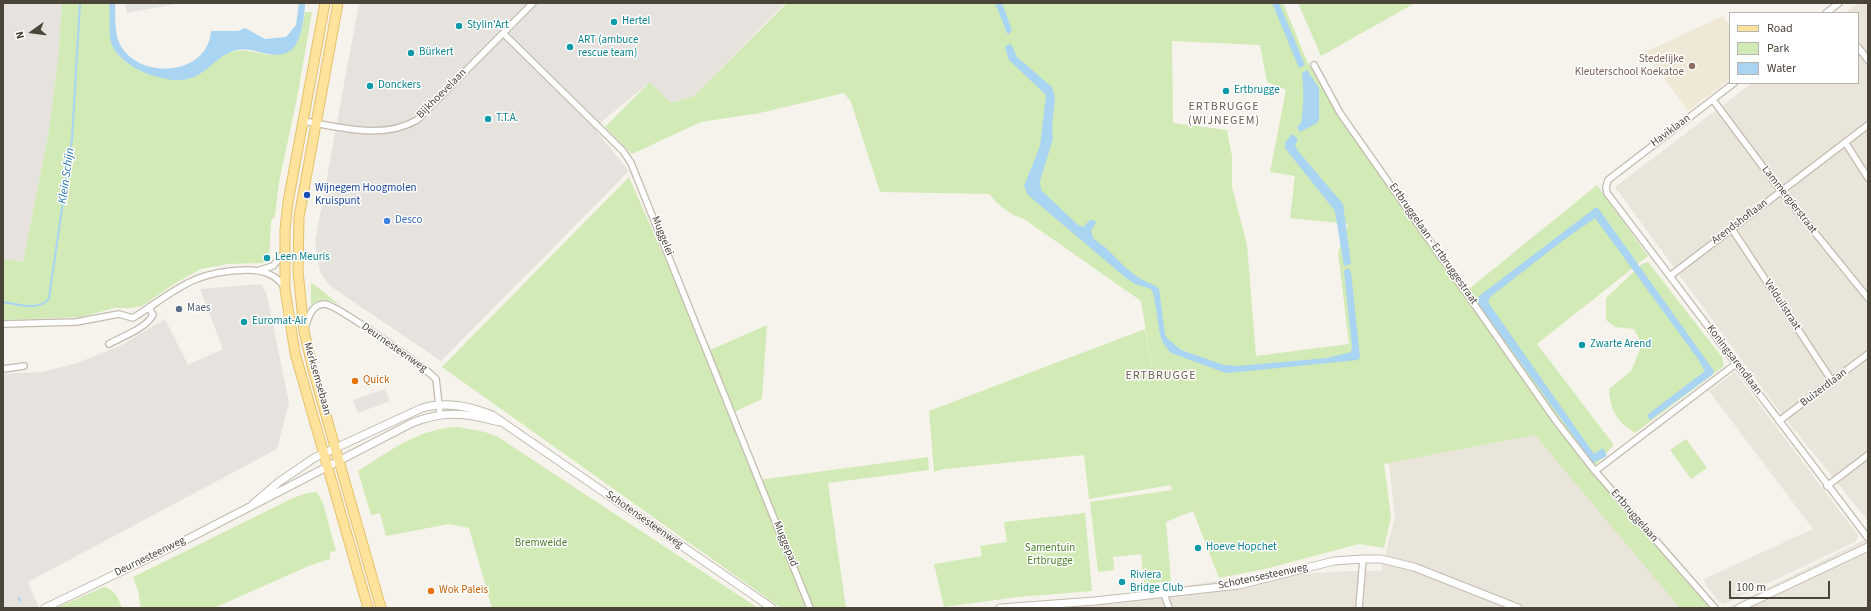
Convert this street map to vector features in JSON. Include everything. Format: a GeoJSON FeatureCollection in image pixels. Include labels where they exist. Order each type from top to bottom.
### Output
{"type":"FeatureCollection","features":[{"type":"Feature","properties":{"kind":"main road","name":"Merksemsebaan"},"geometry":{"type":"LineString","coordinates":[[325,3],[288,202],[285,252],[285,289],[295,353],[368,608]]}},
{"type":"Feature","properties":{"kind":"main road","name":"Merksemsebaan"},"geometry":{"type":"LineString","coordinates":[[338,3],[298,233],[298,271],[304,331],[313,370],[337,449],[381,608]]}},
{"type":"Feature","properties":{"kind":"street","name":"Bijkhoevelaan"},"geometry":{"type":"LineString","coordinates":[[303,121],[377,131],[404,127],[417,120],[533,3]]}},
{"type":"Feature","properties":{"kind":"street"},"geometry":{"type":"LineString","coordinates":[[1830,12],[1839,3]]}},
{"type":"Feature","properties":{"kind":"street","name":"Muggelei"},"geometry":{"type":"LineString","coordinates":[[503,33],[623,151],[631,163],[758,480]]}},
{"type":"Feature","properties":{"kind":"street"},"geometry":{"type":"LineString","coordinates":[[1859,48],[1868,60]]}},
{"type":"Feature","properties":{"kind":"street","name":"Ertbruggelaan - Ertbruggestraat"},"geometry":{"type":"LineString","coordinates":[[1314,65],[1340,113],[1556,421]]}},
{"type":"Feature","properties":{"kind":"street","name":"Haviklaan"},"geometry":{"type":"LineString","coordinates":[[1608,180],[1733,84]]}},
{"type":"Feature","properties":{"kind":"street","name":"Lammergierstraat"},"geometry":{"type":"LineString","coordinates":[[1713,100],[1781,191],[1868,298]]}},
{"type":"Feature","properties":{"kind":"street","name":"Arendshoflaan"},"geometry":{"type":"LineString","coordinates":[[1670,276],[1868,125]]}},
{"type":"Feature","properties":{"kind":"street"},"geometry":{"type":"LineString","coordinates":[[1845,142],[1868,178]]}},
{"type":"Feature","properties":{"kind":"street","name":"Koningsarendlaan"},"geometry":{"type":"LineString","coordinates":[[1608,180],[1606,187],[1608,196],[1868,538]]}},
{"type":"Feature","properties":{"kind":"street","name":"Velduilstraat"},"geometry":{"type":"LineString","coordinates":[[1732,228],[1832,381]]}},
{"type":"Feature","properties":{"kind":"street"},"geometry":{"type":"LineString","coordinates":[[3,324],[76,322],[119,314],[133,318],[176,288],[206,275],[219,272],[259,270],[273,266],[285,252]]}},
{"type":"Feature","properties":{"kind":"street"},"geometry":{"type":"LineString","coordinates":[[259,270],[280,281],[285,289]]}},
{"type":"Feature","properties":{"kind":"street","name":"Deurnesteenweg"},"geometry":{"type":"LineString","coordinates":[[304,331],[309,314],[319,305],[331,306],[349,316],[436,379],[440,414]]}},
{"type":"Feature","properties":{"kind":"street"},"geometry":{"type":"LineString","coordinates":[[109,344],[144,325],[151,319],[153,315],[149,307]]}},
{"type":"Feature","properties":{"kind":"street","name":"Buizerdlaan"},"geometry":{"type":"LineString","coordinates":[[1779,421],[1868,354]]}},
{"type":"Feature","properties":{"kind":"street"},"geometry":{"type":"LineString","coordinates":[[1595,471],[1737,364]]}},
{"type":"Feature","properties":{"kind":"street"},"geometry":{"type":"LineString","coordinates":[[3,369],[24,366]]}},
{"type":"Feature","properties":{"kind":"street","name":"Deurnesteenweg"},"geometry":{"type":"LineString","coordinates":[[254,504],[278,482],[295,470],[324,454],[411,412],[439,404],[476,409],[492,414],[516,432]]}},
{"type":"Feature","properties":{"kind":"street","name":"Deurnesteenweg"},"geometry":{"type":"LineString","coordinates":[[45,608],[176,545],[412,423],[440,414],[468,414],[503,423]]}},
{"type":"Feature","properties":{"kind":"street","name":"Ertbruggelaan"},"geometry":{"type":"LineString","coordinates":[[1556,421],[1595,471],[1715,608]]}},
{"type":"Feature","properties":{"kind":"street","name":"Schotensesteenweg"},"geometry":{"type":"LineString","coordinates":[[516,432],[772,608]]}},
{"type":"Feature","properties":{"kind":"street"},"geometry":{"type":"LineString","coordinates":[[1828,486],[1868,455]]}},
{"type":"Feature","properties":{"kind":"street","name":"Muggepad"},"geometry":{"type":"LineString","coordinates":[[758,480],[810,608]]}},
{"type":"Feature","properties":{"kind":"street"},"geometry":{"type":"LineString","coordinates":[[1739,608],[1868,547]]}},
{"type":"Feature","properties":{"kind":"street"},"geometry":{"type":"LineString","coordinates":[[1358,608],[1363,559]]}},
{"type":"Feature","properties":{"kind":"street","name":"Schotensesteenweg"},"geometry":{"type":"LineString","coordinates":[[1000,608],[1075,606],[1239,585],[1334,561],[1381,559],[1414,567],[1518,608]]}},
{"type":"Feature","properties":{"kind":"street"},"geometry":{"type":"LineString","coordinates":[[1164,594],[1169,608]]}},
{"type":"Feature","properties":{"kind":"shaded area"},"geometry":{"type":"Polygon","coordinates":[[[3,3],[62,3],[58,60],[49,130],[23,262],[3,259],[3,3]]]}},
{"type":"Feature","properties":{"kind":"shaded area"},"geometry":{"type":"Polygon","coordinates":[[[125,3],[176,3],[176,4],[127,13],[125,3]]]}},
{"type":"Feature","properties":{"kind":"shaded area"},"geometry":{"type":"Polygon","coordinates":[[[359,3],[785,3],[694,96],[671,103],[650,82],[594,128],[629,171],[441,361],[330,286],[320,272],[315,242],[359,3]]]}},
{"type":"Feature","properties":{"kind":"shaded area"},"geometry":{"type":"Polygon","coordinates":[[[1858,3],[1868,3],[1868,521],[1776,407],[1615,187],[1751,84],[1859,84],[1859,12],[1846,12],[1858,3]]]}},
{"type":"Feature","properties":{"kind":"shaded area","name":"Stedelijke Kleuterschool Koekatoe"},"geometry":{"type":"Polygon","coordinates":[[[1723,16],[1729,25],[1729,80],[1688,111],[1645,52],[1723,16]]]}},
{"type":"Feature","properties":{"kind":"shaded area"},"geometry":{"type":"Polygon","coordinates":[[[261,284],[267,295],[289,403],[277,449],[28,582],[39,608],[3,608],[3,374],[42,372],[77,363],[120,346],[165,319],[188,365],[223,349],[200,289],[261,284]]]}},
{"type":"Feature","properties":{"kind":"shaded area"},"geometry":{"type":"Polygon","coordinates":[[[1735,372],[1858,535],[1858,538],[1855,542],[1724,604],[1719,602],[1706,585],[1704,579],[1813,529],[1709,391],[1735,372]]]}},
{"type":"Feature","properties":{"kind":"shaded area"},"geometry":{"type":"Polygon","coordinates":[[[385,389],[390,401],[358,413],[353,400],[385,389]]]}},
{"type":"Feature","properties":{"kind":"shaded area"},"geometry":{"type":"Polygon","coordinates":[[[1535,435],[1684,608],[1058,608],[1231,578],[1350,571],[1381,571],[1395,517],[1389,463],[1535,435]]]}},
{"type":"Feature","properties":{"kind":"shaded area"},"geometry":{"type":"Polygon","coordinates":[[[1868,538],[1868,608],[1727,608],[1868,538]]]}},
{"type":"Feature","properties":{"kind":"green space"},"geometry":{"type":"Polygon","coordinates":[[[62,3],[109,3],[114,47],[122,59],[140,70],[174,79],[192,78],[197,76],[219,58],[238,51],[274,55],[290,50],[295,45],[298,38],[305,12],[312,12],[297,98],[279,182],[275,216],[271,221],[269,260],[263,263],[228,264],[201,269],[174,284],[142,306],[133,308],[115,308],[81,317],[3,320],[3,259],[23,262],[49,130],[58,60],[62,3]]]}},
{"type":"Feature","properties":{"kind":"green space"},"geometry":{"type":"Polygon","coordinates":[[[787,3],[1283,3],[1306,59],[1330,101],[1464,293],[1597,185],[1648,256],[1537,344],[1614,445],[1592,469],[1650,540],[1710,608],[1680,608],[1535,435],[1384,464],[1391,517],[1384,548],[1359,544],[1265,569],[1219,578],[1193,511],[1166,522],[1171,581],[1144,584],[1141,554],[1113,557],[1114,570],[1098,572],[1090,502],[1172,490],[1171,485],[1089,499],[1084,455],[944,469],[934,472],[929,411],[1145,329],[1157,398],[1141,301],[1024,219],[1005,210],[990,194],[880,192],[851,102],[844,93],[760,113],[701,122],[632,154],[605,127],[650,82],[671,103],[694,96],[787,3]],[[1172,41],[1173,123],[1227,130],[1232,156],[1232,187],[1247,245],[1256,356],[1349,344],[1338,253],[1348,224],[1290,218],[1295,176],[1270,172],[1286,90],[1267,82],[1260,45],[1172,41]]]}},
{"type":"Feature","properties":{"kind":"green space"},"geometry":{"type":"Polygon","coordinates":[[[1298,3],[1415,3],[1321,56],[1298,3]]]}},
{"type":"Feature","properties":{"kind":"green space"},"geometry":{"type":"Polygon","coordinates":[[[629,177],[669,268],[807,608],[781,608],[442,367],[629,177]]]}},
{"type":"Feature","properties":{"kind":"green space"},"geometry":{"type":"Polygon","coordinates":[[[1648,262],[1722,357],[1724,366],[1635,433],[1623,424],[1616,415],[1611,403],[1609,389],[1631,371],[1642,345],[1634,329],[1615,327],[1606,320],[1606,298],[1642,264],[1648,262]]]}},
{"type":"Feature","properties":{"kind":"green space"},"geometry":{"type":"Polygon","coordinates":[[[311,282],[341,306],[326,300],[315,302],[311,305],[311,282]]]}},
{"type":"Feature","properties":{"kind":"green space"},"geometry":{"type":"Polygon","coordinates":[[[767,325],[762,399],[732,413],[708,351],[767,325]]]}},
{"type":"Feature","properties":{"kind":"green space","name":"Bremweide"},"geometry":{"type":"Polygon","coordinates":[[[457,427],[485,432],[498,437],[758,608],[492,608],[469,528],[449,524],[386,536],[380,513],[371,515],[358,471],[394,448],[417,436],[457,427]]]}},
{"type":"Feature","properties":{"kind":"green space"},"geometry":{"type":"Polygon","coordinates":[[[1686,439],[1707,468],[1691,479],[1670,450],[1686,439]]]}},
{"type":"Feature","properties":{"kind":"green space"},"geometry":{"type":"Polygon","coordinates":[[[928,457],[929,470],[828,483],[846,608],[810,608],[758,480],[928,457]]]}},
{"type":"Feature","properties":{"kind":"green space"},"geometry":{"type":"Polygon","coordinates":[[[317,492],[323,503],[336,551],[330,552],[330,559],[311,565],[214,608],[141,608],[138,591],[133,577],[293,498],[307,493],[317,492]]]}},
{"type":"Feature","properties":{"kind":"green space","name":"Samentuin Ertbrugge"},"geometry":{"type":"Polygon","coordinates":[[[1085,513],[1092,591],[1018,597],[944,607],[934,564],[982,556],[980,546],[1007,542],[1004,522],[1085,513]]]}},
{"type":"Feature","properties":{"kind":"green space"},"geometry":{"type":"Polygon","coordinates":[[[104,587],[116,594],[122,608],[56,608],[104,587]]]}},
{"type":"Feature","properties":{"kind":"water"},"geometry":{"type":"Polygon","coordinates":[[[109,3],[115,3],[116,32],[122,48],[132,58],[144,65],[159,68],[173,68],[187,64],[199,57],[207,46],[211,31],[238,31],[245,28],[265,39],[286,37],[296,25],[299,3],[305,3],[300,36],[290,51],[277,55],[243,49],[237,50],[220,58],[194,77],[184,80],[172,80],[159,78],[134,67],[124,60],[116,51],[110,37],[109,3]]]}},
{"type":"Feature","properties":{"kind":"water"},"geometry":{"type":"Polygon","coordinates":[[[995,3],[1002,3],[1012,30],[1009,34],[1007,33],[995,3]]]}},
{"type":"Feature","properties":{"kind":"water"},"geometry":{"type":"Polygon","coordinates":[[[1272,3],[1279,3],[1305,65],[1299,68],[1272,3]]]}},
{"type":"Feature","properties":{"kind":"water"},"geometry":{"type":"Polygon","coordinates":[[[1011,44],[1017,57],[1052,87],[1055,98],[1052,126],[1053,139],[1040,181],[1041,190],[1078,225],[1083,227],[1090,220],[1094,220],[1096,223],[1091,230],[1093,238],[1139,278],[1159,288],[1165,335],[1168,339],[1181,350],[1224,365],[1238,366],[1327,358],[1351,352],[1352,346],[1344,271],[1348,268],[1351,272],[1360,357],[1358,360],[1228,373],[1171,353],[1163,343],[1160,335],[1154,296],[1151,289],[1135,284],[1126,278],[1028,195],[1024,186],[1040,146],[1046,95],[1009,60],[1005,48],[1007,45],[1011,44]]]}},
{"type":"Feature","properties":{"kind":"water"},"geometry":{"type":"Polygon","coordinates":[[[1307,70],[1319,88],[1319,120],[1317,123],[1300,132],[1297,127],[1301,123],[1303,110],[1302,73],[1307,70]]]}},
{"type":"Feature","properties":{"kind":"water"},"geometry":{"type":"Polygon","coordinates":[[[1292,134],[1298,139],[1295,145],[1298,151],[1343,204],[1351,264],[1344,266],[1335,211],[1285,148],[1285,143],[1292,134]]]}},
{"type":"Feature","properties":{"kind":"water"},"geometry":{"type":"Polygon","coordinates":[[[1595,208],[1598,208],[1714,371],[1712,375],[1650,420],[1647,415],[1705,371],[1698,359],[1595,218],[1561,242],[1490,297],[1488,302],[1594,454],[1603,448],[1607,456],[1593,463],[1482,309],[1478,302],[1478,297],[1595,208]]]}},
{"type":"Feature","properties":{"kind":"waterway","name":"Klein Schijn"},"geometry":{"type":"LineString","coordinates":[[3,302],[34,306],[40,305],[49,298],[72,139],[80,3]]}},
{"type":"Feature","properties":{"kind":"place","name":"Hertel"},"geometry":{"type":"Point","coordinates":[614,22]}},
{"type":"Feature","properties":{"kind":"place","name":"Stylin'Art"},"geometry":{"type":"Point","coordinates":[459,26]}},
{"type":"Feature","properties":{"kind":"place","name":"ART (ambuce rescue team)"},"geometry":{"type":"Point","coordinates":[570,47]}},
{"type":"Feature","properties":{"kind":"place","name":"Bürkert"},"geometry":{"type":"Point","coordinates":[411,53]}},
{"type":"Feature","properties":{"kind":"place","name":"Stedelijke Kleuterschool Koekatoe"},"geometry":{"type":"Point","coordinates":[1692,66]}},
{"type":"Feature","properties":{"kind":"place","name":"Donckers"},"geometry":{"type":"Point","coordinates":[370,86]}},
{"type":"Feature","properties":{"kind":"place","name":"Ertbrugge"},"geometry":{"type":"Point","coordinates":[1226,91]}},
{"type":"Feature","properties":{"kind":"place","name":"T.T.A."},"geometry":{"type":"Point","coordinates":[488,119]}},
{"type":"Feature","properties":{"kind":"place","name":"Wijnegem Hoogmolen Kruispunt"},"geometry":{"type":"Point","coordinates":[307,195]}},
{"type":"Feature","properties":{"kind":"place","name":"Desco"},"geometry":{"type":"Point","coordinates":[387,221]}},
{"type":"Feature","properties":{"kind":"place","name":"Leen Meuris"},"geometry":{"type":"Point","coordinates":[267,258]}},
{"type":"Feature","properties":{"kind":"place","name":"Maes"},"geometry":{"type":"Point","coordinates":[179,309]}},
{"type":"Feature","properties":{"kind":"place","name":"Euromat-Air"},"geometry":{"type":"Point","coordinates":[244,322]}},
{"type":"Feature","properties":{"kind":"place","name":"Zwarte Arend"},"geometry":{"type":"Point","coordinates":[1582,345]}},
{"type":"Feature","properties":{"kind":"place","name":"Quick"},"geometry":{"type":"Point","coordinates":[355,381]}},
{"type":"Feature","properties":{"kind":"place","name":"Hoeve Hopchet"},"geometry":{"type":"Point","coordinates":[1198,548]}},
{"type":"Feature","properties":{"kind":"place","name":"Riviera Bridge Club"},"geometry":{"type":"Point","coordinates":[1122,582]}},
{"type":"Feature","properties":{"kind":"place","name":"Wok Paleis"},"geometry":{"type":"Point","coordinates":[431,591]}},
{"type":"Feature","properties":{"kind":"district","name":"ERTBRUGGE (WIJNEGEM)"},"geometry":{"type":"Point","coordinates":[1224,114]}},
{"type":"Feature","properties":{"kind":"district","name":"ERTBRUGGE"},"geometry":{"type":"Point","coordinates":[1161,376]}}]}
